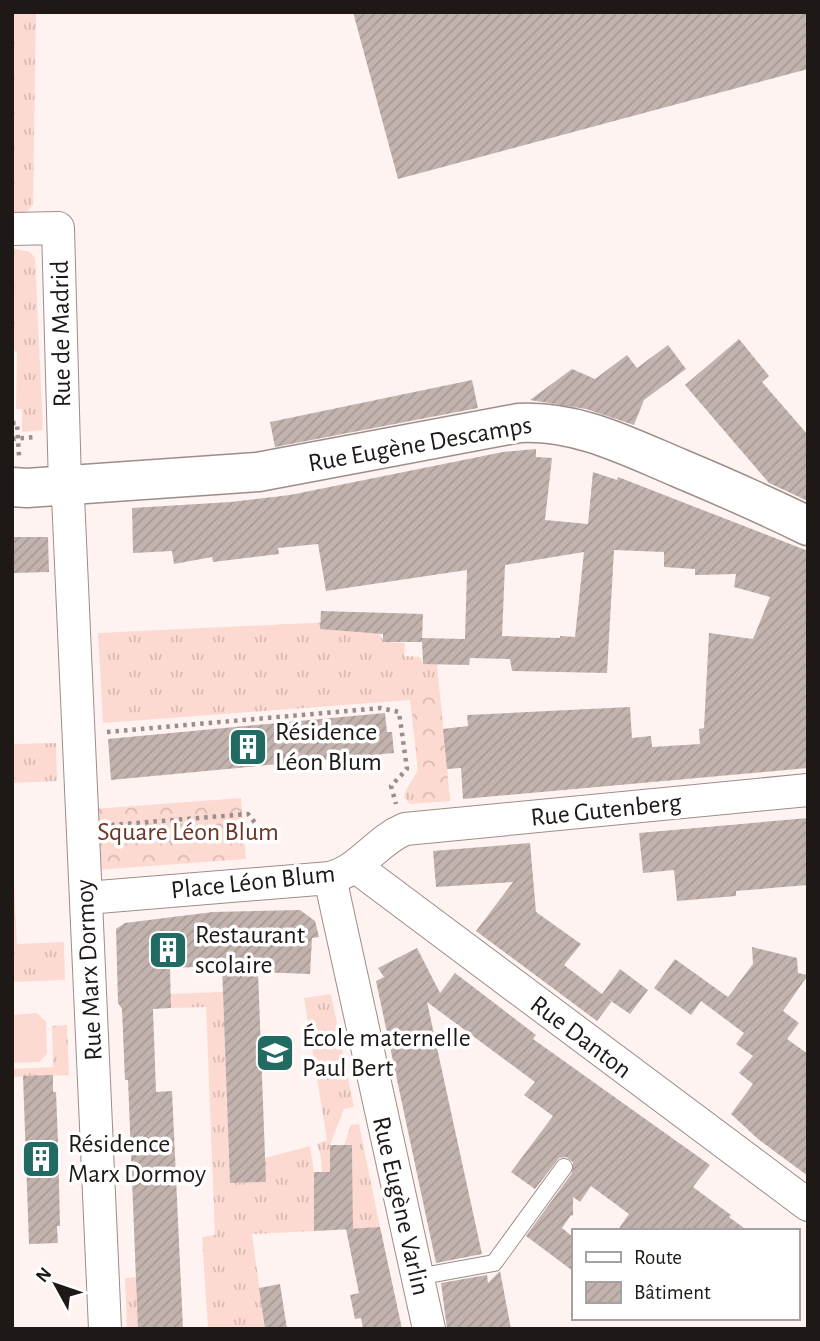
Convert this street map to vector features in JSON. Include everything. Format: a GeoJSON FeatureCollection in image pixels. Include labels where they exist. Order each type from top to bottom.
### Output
{"type":"FeatureCollection","features":[{"type":"Feature","properties":{"kind":"street","name":"Rue de Madrid"},"geometry":{"type":"LineString","coordinates":[[12,229],[58,228],[64,474]]}},
{"type":"Feature","properties":{"kind":"street","name":"Rue Eugène Descamps"},"geometry":{"type":"LineString","coordinates":[[12,487],[64,474],[258,472],[519,423],[547,423],[578,427],[612,440],[765,504],[808,526]]}},
{"type":"Feature","properties":{"kind":"street","name":"Rue Marx Dormoy"},"geometry":{"type":"LineString","coordinates":[[64,474],[68,496],[105,1329]]}},
{"type":"Feature","properties":{"kind":"street","name":"Rue Gutenberg"},"geometry":{"type":"LineString","coordinates":[[405,829],[808,790]]}},
{"type":"Feature","properties":{"kind":"street","name":"Place Léon Blum"},"geometry":{"type":"LineString","coordinates":[[86,898],[343,872],[385,840],[405,829]]}},
{"type":"Feature","properties":{"kind":"street","name":"Rue Danton"},"geometry":{"type":"LineString","coordinates":[[343,872],[808,1205]]}},
{"type":"Feature","properties":{"kind":"street","name":"Rue Eugène Varlin"},"geometry":{"type":"LineString","coordinates":[[343,872],[350,979],[429,1329]]}},
{"type":"Feature","properties":{"kind":"lane"},"geometry":{"type":"LineString","coordinates":[[417,1277],[494,1264],[564,1167]]}},
{"type":"Feature","properties":{"kind":"path"},"geometry":{"type":"LineString","coordinates":[[12,423],[16,423],[20,465],[64,474]]}},
{"type":"Feature","properties":{"kind":"path"},"geometry":{"type":"LineString","coordinates":[[78,734],[380,708],[400,712],[407,769],[391,786],[398,815],[405,829]]}},
{"type":"Feature","properties":{"kind":"path"},"geometry":{"type":"LineString","coordinates":[[82,827],[248,814],[256,824]]}},
{"type":"Feature","properties":{"kind":"green space"},"geometry":{"type":"Polygon","coordinates":[[[12,12],[36,12],[33,204],[27,211],[19,213],[12,213],[12,12]]]}},
{"type":"Feature","properties":{"kind":"green space"},"geometry":{"type":"Polygon","coordinates":[[[12,248],[30,252],[35,258],[43,430],[22,432],[22,409],[16,409],[17,352],[14,351],[12,248]]]}},
{"type":"Feature","properties":{"kind":"green space"},"geometry":{"type":"Polygon","coordinates":[[[331,622],[379,633],[384,642],[405,643],[404,656],[420,657],[423,664],[437,664],[450,801],[410,804],[404,797],[418,769],[410,700],[103,723],[98,633],[331,622]]]}},
{"type":"Feature","properties":{"kind":"green space"},"geometry":{"type":"Polygon","coordinates":[[[440,696],[450,801],[421,803],[411,699],[440,696]]]}},
{"type":"Feature","properties":{"kind":"green space"},"geometry":{"type":"Polygon","coordinates":[[[56,743],[57,781],[12,783],[12,744],[56,743]]]}},
{"type":"Feature","properties":{"kind":"green space","name":"Square Léon Blum"},"geometry":{"type":"Polygon","coordinates":[[[241,798],[246,859],[96,870],[93,809],[241,798]]]}},
{"type":"Feature","properties":{"kind":"green space"},"geometry":{"type":"Polygon","coordinates":[[[222,829],[225,854],[188,858],[186,833],[222,829]]]}},
{"type":"Feature","properties":{"kind":"green space"},"geometry":{"type":"Polygon","coordinates":[[[12,843],[17,944],[64,942],[65,980],[12,982],[12,843]]]}},
{"type":"Feature","properties":{"kind":"green space"},"geometry":{"type":"Polygon","coordinates":[[[223,992],[230,1183],[266,1182],[265,1158],[310,1146],[314,1172],[314,1231],[252,1234],[265,1329],[208,1329],[202,1237],[215,1235],[206,1007],[171,1008],[170,994],[223,992]]]}},
{"type":"Feature","properties":{"kind":"green space"},"geometry":{"type":"Polygon","coordinates":[[[331,994],[354,1107],[344,1109],[330,1145],[330,1172],[322,1172],[317,1144],[327,1140],[304,998],[331,994]]]}},
{"type":"Feature","properties":{"kind":"green space"},"geometry":{"type":"Polygon","coordinates":[[[37,1013],[46,1022],[47,1054],[39,1062],[12,1063],[12,1015],[37,1013]]]}},
{"type":"Feature","properties":{"kind":"green space"},"geometry":{"type":"Polygon","coordinates":[[[67,1025],[69,1075],[12,1077],[12,1069],[53,1067],[52,1026],[67,1025]]]}},
{"type":"Feature","properties":{"kind":"green space"},"geometry":{"type":"Polygon","coordinates":[[[359,1124],[380,1227],[353,1229],[352,1146],[344,1145],[351,1125],[359,1124]]]}},
{"type":"Feature","properties":{"kind":"green space"},"geometry":{"type":"Polygon","coordinates":[[[136,1277],[138,1329],[127,1329],[125,1278],[136,1277]]]}},
{"type":"Feature","properties":{"kind":"building"},"geometry":{"type":"Polygon","coordinates":[[[353,12],[808,12],[808,69],[398,179],[353,12]]]}},
{"type":"Feature","properties":{"kind":"building"},"geometry":{"type":"Polygon","coordinates":[[[739,339],[769,376],[762,382],[808,435],[808,501],[769,483],[685,385],[739,339]]]}},
{"type":"Feature","properties":{"kind":"building"},"geometry":{"type":"Polygon","coordinates":[[[668,345],[686,369],[644,400],[634,425],[586,409],[530,400],[572,369],[595,379],[627,355],[637,368],[668,345]]]}},
{"type":"Feature","properties":{"kind":"building"},"geometry":{"type":"Polygon","coordinates":[[[472,380],[478,408],[275,447],[270,422],[472,380]]]}},
{"type":"Feature","properties":{"kind":"building"},"geometry":{"type":"Polygon","coordinates":[[[536,449],[536,457],[552,458],[545,520],[588,524],[593,472],[617,480],[618,477],[808,551],[808,768],[463,799],[461,768],[447,769],[443,729],[468,726],[467,715],[630,707],[632,738],[651,736],[652,747],[700,744],[699,729],[704,728],[709,633],[753,639],[770,597],[734,587],[736,574],[695,575],[695,569],[664,567],[664,552],[614,550],[607,673],[512,671],[510,659],[470,658],[469,665],[423,664],[422,640],[383,642],[383,634],[320,629],[321,611],[423,614],[422,638],[465,639],[467,570],[326,591],[318,544],[278,548],[279,554],[213,562],[212,557],[174,564],[172,551],[133,553],[132,508],[231,502],[290,495],[503,452],[536,449]],[[584,552],[505,565],[502,636],[575,637],[584,552]]]}},
{"type":"Feature","properties":{"kind":"building"},"geometry":{"type":"Polygon","coordinates":[[[12,537],[48,537],[49,572],[12,573],[12,537]]]}},
{"type":"Feature","properties":{"kind":"building","name":"Résidence Léon Blum"},"geometry":{"type":"Polygon","coordinates":[[[385,713],[387,732],[392,732],[394,753],[111,780],[108,739],[385,713]]]}},
{"type":"Feature","properties":{"kind":"building"},"geometry":{"type":"Polygon","coordinates":[[[808,818],[808,885],[736,891],[736,896],[677,901],[674,870],[643,873],[639,833],[808,818]]]}},
{"type":"Feature","properties":{"kind":"building"},"geometry":{"type":"Polygon","coordinates":[[[530,843],[536,912],[581,944],[564,965],[602,994],[620,969],[648,990],[630,1014],[612,1001],[597,1021],[476,931],[513,882],[436,887],[433,851],[530,843]]]}},
{"type":"Feature","properties":{"kind":"building"},"geometry":{"type":"Polygon","coordinates":[[[300,910],[315,921],[319,937],[312,938],[310,974],[258,972],[266,1182],[230,1183],[222,966],[170,968],[171,1008],[153,1009],[156,1092],[172,1091],[183,1329],[138,1329],[128,1080],[125,1080],[122,1009],[118,1003],[116,929],[125,923],[213,912],[300,910]]]}},
{"type":"Feature","properties":{"kind":"building"},"geometry":{"type":"Polygon","coordinates":[[[752,947],[797,958],[798,973],[808,975],[783,1011],[799,1023],[787,1039],[808,1054],[808,1176],[758,1139],[731,1114],[753,1084],[739,1073],[753,1056],[736,1044],[744,1033],[701,1001],[691,1015],[654,988],[675,959],[728,997],[753,964],[752,947]]]}},
{"type":"Feature","properties":{"kind":"building"},"geometry":{"type":"Polygon","coordinates":[[[417,948],[440,993],[455,973],[536,1035],[533,1039],[710,1165],[693,1187],[745,1229],[618,1229],[629,1214],[591,1186],[580,1202],[573,1197],[573,1216],[571,1215],[562,1228],[572,1236],[572,1270],[526,1236],[572,1173],[573,1162],[566,1157],[559,1158],[535,1189],[511,1172],[553,1116],[524,1095],[535,1082],[427,1002],[482,1254],[436,1263],[376,981],[384,977],[378,968],[417,948]]]}},
{"type":"Feature","properties":{"kind":"building","name":"Résidence Marx Dormoy"},"geometry":{"type":"Polygon","coordinates":[[[53,1075],[58,1142],[58,1243],[29,1244],[23,1076],[53,1075]]]}},
{"type":"Feature","properties":{"kind":"building"},"geometry":{"type":"Polygon","coordinates":[[[330,1145],[352,1145],[353,1229],[314,1231],[314,1172],[330,1172],[330,1145]]]}},
{"type":"Feature","properties":{"kind":"building"},"geometry":{"type":"Polygon","coordinates":[[[380,1227],[402,1329],[363,1329],[361,1318],[355,1319],[350,1295],[359,1293],[346,1229],[380,1227]]]}},
{"type":"Feature","properties":{"kind":"building"},"geometry":{"type":"Polygon","coordinates":[[[500,1271],[511,1329],[447,1329],[441,1283],[487,1275],[488,1283],[500,1271]]]}},
{"type":"Feature","properties":{"kind":"building"},"geometry":{"type":"Polygon","coordinates":[[[280,1284],[287,1329],[265,1329],[259,1288],[280,1284]]]}},
{"type":"Feature","properties":{"kind":"place","name":"Résidence Léon Blum"},"geometry":{"type":"Point","coordinates":[248,747]}},
{"type":"Feature","properties":{"kind":"place","name":"Restaurant scolaire"},"geometry":{"type":"Point","coordinates":[168,950]}},
{"type":"Feature","properties":{"kind":"place","name":"École maternelle Paul Bert"},"geometry":{"type":"Point","coordinates":[275,1053]}},
{"type":"Feature","properties":{"kind":"place","name":"Résidence Marx Dormoy"},"geometry":{"type":"Point","coordinates":[41,1159]}}]}
